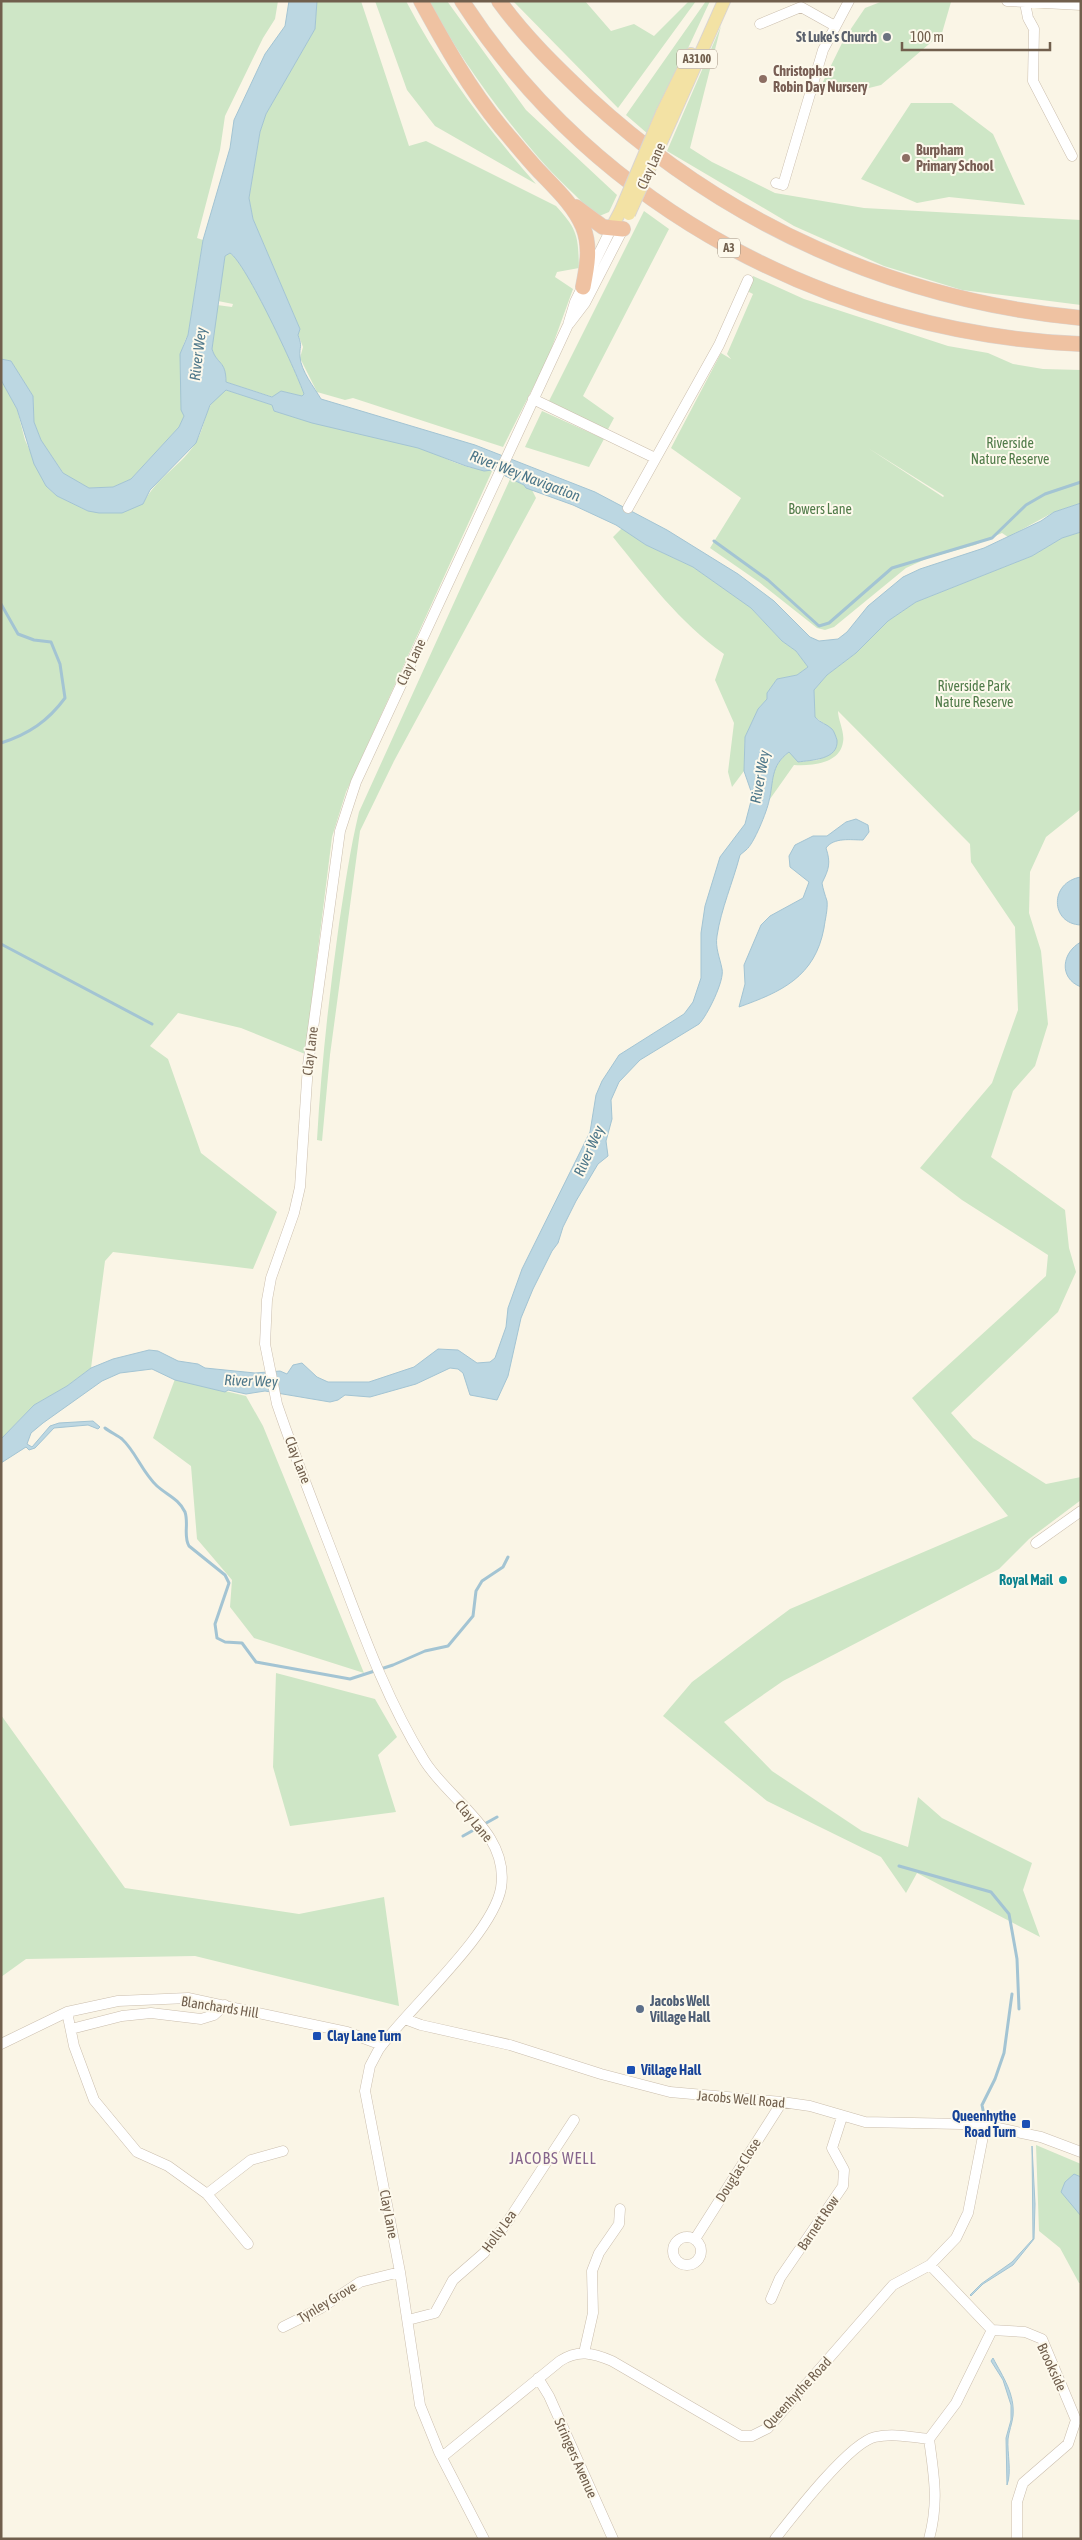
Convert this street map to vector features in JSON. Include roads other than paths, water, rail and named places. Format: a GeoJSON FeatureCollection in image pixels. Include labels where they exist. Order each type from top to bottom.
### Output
{"type":"FeatureCollection","features":[{"type":"Feature","properties":{"kind":"highway"},"geometry":{"type":"LineString","coordinates":[[421,1],[451,55],[477,96],[524,155],[565,199],[591,220],[617,229]]}},
{"type":"Feature","properties":{"kind":"highway","name":"A3"},"geometry":{"type":"LineString","coordinates":[[462,1],[520,80],[584,144],[654,201],[729,248],[771,270],[816,289],[895,316],[1002,337],[1081,344]]}},
{"type":"Feature","properties":{"kind":"highway"},"geometry":{"type":"LineString","coordinates":[[499,1],[549,59],[615,122],[704,187],[769,226],[848,263],[920,288],[1008,308],[1081,318]]}},
{"type":"Feature","properties":{"kind":"highway"},"geometry":{"type":"LineString","coordinates":[[565,199],[583,226],[587,238],[588,264],[583,287]]}},
{"type":"Feature","properties":{"kind":"main road","name":"Clay Lane"},"geometry":{"type":"LineString","coordinates":[[617,229],[716,1]]}},
{"type":"Feature","properties":{"kind":"main road","name":"Clay Lane"},"geometry":{"type":"LineString","coordinates":[[667,115],[724,1]]}},
{"type":"Feature","properties":{"kind":"street"},"geometry":{"type":"LineString","coordinates":[[776,183],[783,186],[823,50],[849,1]]}},
{"type":"Feature","properties":{"kind":"street"},"geometry":{"type":"LineString","coordinates":[[1007,1],[1081,5]]}},
{"type":"Feature","properties":{"kind":"street"},"geometry":{"type":"LineString","coordinates":[[1025,3],[1028,18],[1034,29],[1033,81],[1072,156]]}},
{"type":"Feature","properties":{"kind":"street"},"geometry":{"type":"LineString","coordinates":[[760,24],[799,4],[835,26]]}},
{"type":"Feature","properties":{"kind":"street","name":"Clay Lane"},"geometry":{"type":"LineString","coordinates":[[568,325],[570,312],[617,229]]}},
{"type":"Feature","properties":{"kind":"street","name":"Clay Lane"},"geometry":{"type":"LineString","coordinates":[[484,2539],[430,2433],[418,2397],[400,2272],[365,2098],[368,2071],[382,2045],[484,1924],[499,1894],[502,1870],[493,1842],[425,1762],[379,1676],[290,1440],[275,1395],[264,1329],[271,1278],[294,1213],[300,1187],[308,1065],[340,831],[356,782],[533,399],[568,325],[585,303],[617,229]]}},
{"type":"Feature","properties":{"kind":"street"},"geometry":{"type":"LineString","coordinates":[[628,508],[718,345],[748,280]]}},
{"type":"Feature","properties":{"kind":"street"},"geometry":{"type":"LineString","coordinates":[[533,399],[655,458]]}},
{"type":"Feature","properties":{"kind":"street"},"geometry":{"type":"LineString","coordinates":[[1036,1544],[1081,1511]]}},
{"type":"Feature","properties":{"kind":"street","name":"Blanchards Hill"},"geometry":{"type":"LineString","coordinates":[[1,2044],[67,2012],[118,2001],[188,1998],[225,2004],[353,2033],[382,2045]]}},
{"type":"Feature","properties":{"kind":"street"},"geometry":{"type":"LineString","coordinates":[[71,2029],[122,2016],[151,2013],[201,2019],[214,2015],[225,2004]]}},
{"type":"Feature","properties":{"kind":"street"},"geometry":{"type":"LineString","coordinates":[[67,2012],[74,2046],[94,2100],[137,2152],[168,2166],[207,2194],[248,2244]]}},
{"type":"Feature","properties":{"kind":"street","name":"Jacobs Well Road"},"geometry":{"type":"LineString","coordinates":[[405,2019],[421,2025],[510,2045],[653,2089],[692,2095],[810,2106],[842,2116],[877,2123],[985,2126],[1024,2133],[1081,2152]]}},
{"type":"Feature","properties":{"kind":"street","name":"Douglas Close"},"geometry":{"type":"LineString","coordinates":[[695,2239],[782,2102]]}},
{"type":"Feature","properties":{"kind":"street","name":"Barnett Row"},"geometry":{"type":"LineString","coordinates":[[771,2299],[780,2278],[843,2186],[844,2170],[832,2148],[842,2116]]}},
{"type":"Feature","properties":{"kind":"street","name":"Holly Lea"},"geometry":{"type":"LineString","coordinates":[[408,2320],[436,2313],[452,2280],[484,2253],[508,2222],[574,2120]]}},
{"type":"Feature","properties":{"kind":"street","name":"Queenhythe Road"},"geometry":{"type":"LineString","coordinates":[[584,2353],[593,2353],[612,2360],[741,2436],[752,2436],[768,2428],[893,2285],[930,2265],[956,2238],[968,2213],[985,2126]]}},
{"type":"Feature","properties":{"kind":"street"},"geometry":{"type":"LineString","coordinates":[[207,2194],[251,2160],[283,2151]]}},
{"type":"Feature","properties":{"kind":"street"},"geometry":{"type":"LineString","coordinates":[[442,2457],[567,2356],[584,2353],[593,2313],[592,2271],[600,2253],[619,2224],[620,2209]]}},
{"type":"Feature","properties":{"kind":"street"},"geometry":{"type":"LineString","coordinates":[[929,2539],[937,2493],[929,2439],[956,2402],[992,2330],[930,2265]]}},
{"type":"Feature","properties":{"kind":"street","name":"Tynley Grove"},"geometry":{"type":"LineString","coordinates":[[283,2327],[321,2308],[360,2282],[400,2272]]}},
{"type":"Feature","properties":{"kind":"street","name":"Brookside"},"geometry":{"type":"LineString","coordinates":[[992,2330],[1025,2332],[1042,2339],[1076,2420],[1068,2444],[1023,2483],[1017,2502],[1017,2539]]}},
{"type":"Feature","properties":{"kind":"street","name":"Stringers Avenue"},"geometry":{"type":"LineString","coordinates":[[538,2378],[549,2396],[613,2539]]}},
{"type":"Feature","properties":{"kind":"street"},"geometry":{"type":"LineString","coordinates":[[775,2539],[823,2480],[858,2447],[873,2438],[894,2435],[929,2439]]}},
{"type":"Feature","properties":{"kind":"water"},"geometry":{"type":"Polygon","coordinates":[[[289,1],[317,1],[315,29],[266,114],[260,132],[249,198],[253,219],[300,329],[298,335],[303,368],[321,399],[475,445],[595,492],[667,530],[738,574],[774,601],[810,637],[819,641],[838,639],[847,632],[868,606],[903,577],[920,569],[984,548],[1041,521],[1054,512],[1081,503],[1081,532],[1062,538],[1032,556],[916,602],[888,621],[856,653],[827,675],[814,690],[815,717],[833,730],[837,740],[834,752],[823,758],[798,762],[789,752],[783,757],[776,768],[766,812],[753,841],[740,855],[721,916],[717,949],[722,974],[715,998],[699,1024],[640,1060],[619,1082],[611,1100],[612,1119],[606,1141],[608,1156],[598,1164],[576,1201],[563,1227],[558,1243],[533,1289],[521,1318],[508,1376],[497,1400],[470,1395],[463,1373],[458,1369],[450,1368],[416,1384],[370,1397],[345,1395],[338,1400],[330,1402],[265,1391],[246,1394],[228,1390],[225,1392],[175,1380],[152,1369],[120,1373],[102,1381],[43,1423],[31,1433],[27,1444],[32,1447],[50,1426],[59,1423],[93,1421],[100,1427],[98,1429],[88,1425],[54,1428],[35,1448],[29,1450],[26,1447],[1,1463],[1,1439],[34,1405],[67,1386],[91,1368],[113,1359],[149,1350],[158,1351],[178,1361],[198,1364],[205,1368],[255,1373],[280,1371],[287,1374],[293,1365],[302,1363],[317,1377],[328,1382],[369,1382],[414,1367],[438,1349],[458,1350],[477,1363],[490,1362],[495,1358],[506,1327],[508,1308],[522,1269],[590,1132],[596,1095],[602,1081],[619,1055],[684,1014],[693,1002],[701,978],[701,933],[705,906],[720,857],[745,824],[751,801],[752,794],[744,771],[745,737],[758,709],[767,699],[767,693],[777,679],[797,675],[808,667],[796,651],[782,641],[751,608],[693,567],[646,545],[616,525],[573,505],[526,488],[524,485],[493,470],[484,471],[418,448],[312,423],[274,411],[272,405],[226,390],[210,405],[196,443],[150,490],[143,504],[122,513],[88,511],[57,496],[46,486],[34,464],[17,409],[1,380],[1,359],[11,361],[33,396],[34,422],[41,440],[63,473],[89,488],[113,487],[131,479],[179,427],[184,416],[181,410],[180,354],[188,335],[203,240],[230,148],[234,120],[265,54],[285,26],[289,1]],[[230,253],[225,256],[212,349],[225,370],[226,382],[272,397],[281,391],[302,396],[304,394],[281,342],[258,296],[237,261],[230,253]]]}},
{"type":"Feature","properties":{"kind":"water"},"geometry":{"type":"Polygon","coordinates":[[[856,819],[868,825],[869,832],[863,840],[833,842],[826,848],[829,866],[822,883],[827,901],[827,911],[824,928],[813,959],[804,971],[782,988],[739,1007],[745,984],[744,965],[761,925],[770,916],[803,898],[809,882],[790,867],[789,856],[795,845],[813,836],[827,836],[846,822],[856,819]]]}},
{"type":"Feature","properties":{"kind":"water"},"geometry":{"type":"Polygon","coordinates":[[[1081,877],[1081,925],[1071,923],[1063,918],[1057,903],[1063,886],[1071,880],[1081,877]]]}},
{"type":"Feature","properties":{"kind":"water"},"geometry":{"type":"Polygon","coordinates":[[[1081,942],[1081,987],[1069,978],[1065,965],[1070,952],[1081,942]]]}},
{"type":"Feature","properties":{"kind":"water"},"geometry":{"type":"Polygon","coordinates":[[[1032,2146],[1035,2204],[1034,2239],[1013,2265],[983,2284],[971,2296],[981,2284],[1012,2262],[1033,2239],[1032,2146]]]}},
{"type":"Feature","properties":{"kind":"water"},"geometry":{"type":"Polygon","coordinates":[[[1074,2174],[1081,2177],[1081,2216],[1061,2192],[1065,2182],[1074,2174]]]}},
{"type":"Feature","properties":{"kind":"water"},"geometry":{"type":"Polygon","coordinates":[[[993,2358],[1008,2386],[1013,2408],[1013,2419],[1008,2439],[1009,2474],[1007,2485],[1006,2438],[1011,2420],[1011,2405],[1003,2380],[991,2361],[993,2358]]]}},
{"type":"Feature","properties":{"kind":"waterway"},"geometry":{"type":"LineString","coordinates":[[714,541],[768,580],[819,626],[829,623],[892,568],[992,538],[1026,505],[1045,494],[1081,482]]}},
{"type":"Feature","properties":{"kind":"waterway"},"geometry":{"type":"LineString","coordinates":[[1,604],[18,634],[34,640],[51,642],[60,664],[65,698],[37,726],[1,743]]}},
{"type":"Feature","properties":{"kind":"waterway"},"geometry":{"type":"LineString","coordinates":[[1,944],[152,1024]]}},
{"type":"Feature","properties":{"kind":"waterway"},"geometry":{"type":"LineString","coordinates":[[105,1428],[122,1439],[152,1480],[176,1500],[185,1512],[186,1538],[189,1546],[225,1575],[229,1583],[215,1624],[217,1638],[225,1642],[242,1643],[256,1662],[350,1679],[393,1665],[425,1651],[448,1646],[473,1616],[476,1591],[482,1581],[503,1567],[508,1557]]}},
{"type":"Feature","properties":{"kind":"waterway"},"geometry":{"type":"LineString","coordinates":[[463,1836],[497,1817]]}},
{"type":"Feature","properties":{"kind":"waterway"},"geometry":{"type":"LineString","coordinates":[[899,1866],[991,1892],[1009,1914],[1017,1959],[1019,2009]]}},
{"type":"Feature","properties":{"kind":"waterway"},"geometry":{"type":"LineString","coordinates":[[998,2119],[984,2115],[982,2105],[995,2079],[1004,2053],[1012,1994]]}},
{"type":"Feature","properties":{"kind":"place","name":"St Luke's Church"},"geometry":{"type":"Point","coordinates":[887,37]}},
{"type":"Feature","properties":{"kind":"place","name":"Christopher Robin Day Nursery"},"geometry":{"type":"Point","coordinates":[763,79]}},
{"type":"Feature","properties":{"kind":"place","name":"Burpham Primary School"},"geometry":{"type":"Point","coordinates":[906,158]}},
{"type":"Feature","properties":{"kind":"place","name":"Royal Mail"},"geometry":{"type":"Point","coordinates":[1063,1580]}},
{"type":"Feature","properties":{"kind":"place","name":"Jacobs Well Village Hall"},"geometry":{"type":"Point","coordinates":[640,2009]}},
{"type":"Feature","properties":{"kind":"place","name":"Clay Lane Turn"},"geometry":{"type":"Point","coordinates":[317,2036]}},
{"type":"Feature","properties":{"kind":"place","name":"Village Hall"},"geometry":{"type":"Point","coordinates":[631,2070]}},
{"type":"Feature","properties":{"kind":"place","name":"Queenhythe Road Turn"},"geometry":{"type":"Point","coordinates":[1026,2124]}},
{"type":"Feature","properties":{"kind":"district","name":"JACOBS WELL"},"geometry":{"type":"Point","coordinates":[553,2158]}},
{"type":"Feature","properties":{"kind":"water label","name":"River Wey"},"geometry":{"type":"Point","coordinates":[198,354]}},
{"type":"Feature","properties":{"kind":"water label","name":"River Wey Navigation"},"geometry":{"type":"Point","coordinates":[525,476]}},
{"type":"Feature","properties":{"kind":"water label","name":"River Wey"},"geometry":{"type":"Point","coordinates":[760,777]}},
{"type":"Feature","properties":{"kind":"water label","name":"River Wey"},"geometry":{"type":"Point","coordinates":[589,1151]}},
{"type":"Feature","properties":{"kind":"water label","name":"River Wey"},"geometry":{"type":"Point","coordinates":[251,1381]}},
{"type":"Feature","properties":{"kind":"park label","name":"Riverside Nature Reserve"},"geometry":{"type":"Point","coordinates":[1010,452]}},
{"type":"Feature","properties":{"kind":"park label","name":"Bowers Lane"},"geometry":{"type":"Point","coordinates":[820,509]}},
{"type":"Feature","properties":{"kind":"park label","name":"Riverside Park Nature Reserve"},"geometry":{"type":"Point","coordinates":[974,694]}}]}
